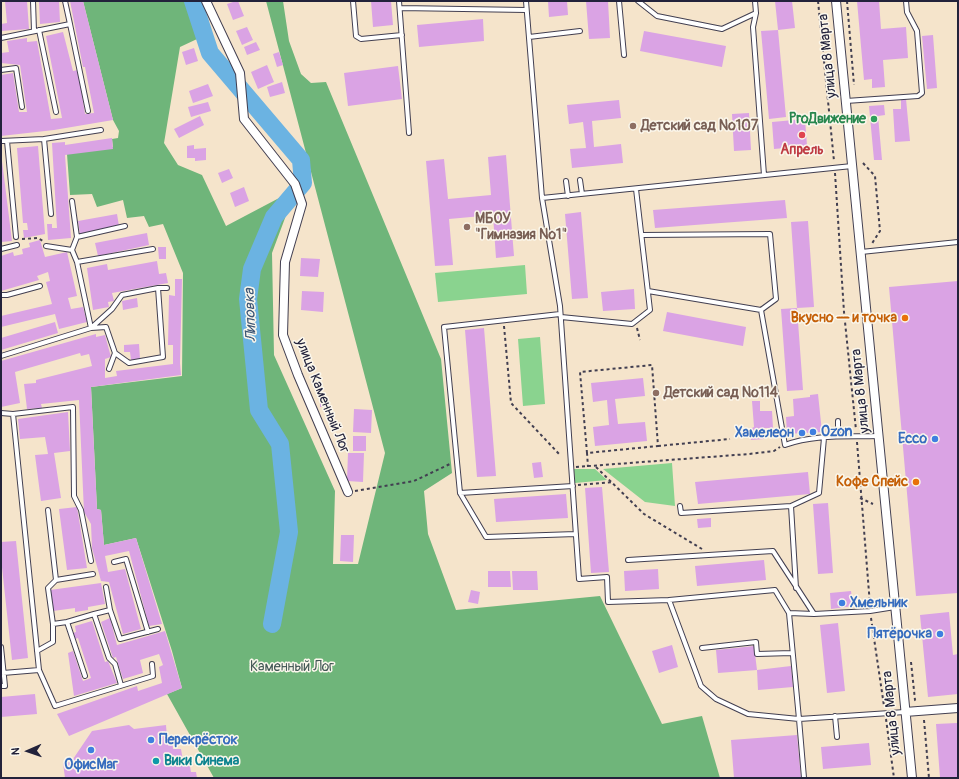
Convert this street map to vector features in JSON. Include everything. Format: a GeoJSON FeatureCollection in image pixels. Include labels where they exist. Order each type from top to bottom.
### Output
{"type":"FeatureCollection","features":[{"type":"Feature","properties":{"kind":"street","name":"улица Каменный Лог"},"geometry":{"type":"LineString","coordinates":[[206,1],[240,73],[244,119],[295,184],[302,204],[285,262],[283,335],[298,375],[348,492]]}},
{"type":"Feature","properties":{"kind":"street","name":"улица 8 Марта"},"geometry":{"type":"LineString","coordinates":[[836,1],[852,166],[864,251],[878,436],[912,778]]}},
{"type":"Feature","properties":{"kind":"street"},"geometry":{"type":"LineString","coordinates":[[905,712],[958,708]]}},
{"type":"Feature","properties":{"kind":"lane"},"geometry":{"type":"LineString","coordinates":[[33,1],[34,31]]}},
{"type":"Feature","properties":{"kind":"lane"},"geometry":{"type":"LineString","coordinates":[[65,1],[88,111]]}},
{"type":"Feature","properties":{"kind":"lane"},"geometry":{"type":"LineString","coordinates":[[353,1],[356,36],[361,38],[402,35]]}},
{"type":"Feature","properties":{"kind":"lane"},"geometry":{"type":"LineString","coordinates":[[399,1],[409,133]]}},
{"type":"Feature","properties":{"kind":"lane"},"geometry":{"type":"LineString","coordinates":[[526,1],[542,198],[561,316],[578,579],[607,577],[608,602],[669,600],[775,590],[789,614],[804,778]]}},
{"type":"Feature","properties":{"kind":"lane"},"geometry":{"type":"LineString","coordinates":[[619,1],[624,55]]}},
{"type":"Feature","properties":{"kind":"lane"},"geometry":{"type":"LineString","coordinates":[[638,1],[657,16],[722,29],[756,13]]}},
{"type":"Feature","properties":{"kind":"lane"},"geometry":{"type":"LineString","coordinates":[[755,1],[756,13],[753,27],[764,175]]}},
{"type":"Feature","properties":{"kind":"lane"},"geometry":{"type":"LineString","coordinates":[[846,101],[918,96],[922,93],[918,31],[907,12],[906,1]]}},
{"type":"Feature","properties":{"kind":"lane"},"geometry":{"type":"LineString","coordinates":[[400,8],[526,10]]}},
{"type":"Feature","properties":{"kind":"lane"},"geometry":{"type":"LineString","coordinates":[[1,38],[70,24]]}},
{"type":"Feature","properties":{"kind":"lane"},"geometry":{"type":"LineString","coordinates":[[39,30],[56,112]]}},
{"type":"Feature","properties":{"kind":"lane"},"geometry":{"type":"LineString","coordinates":[[529,37],[580,31]]}},
{"type":"Feature","properties":{"kind":"lane"},"geometry":{"type":"LineString","coordinates":[[1,70],[16,68],[22,107]]}},
{"type":"Feature","properties":{"kind":"lane"},"geometry":{"type":"LineString","coordinates":[[1,141],[44,139],[101,130]]}},
{"type":"Feature","properties":{"kind":"lane"},"geometry":{"type":"LineString","coordinates":[[44,139],[51,214]]}},
{"type":"Feature","properties":{"kind":"lane"},"geometry":{"type":"LineString","coordinates":[[7,141],[16,237]]}},
{"type":"Feature","properties":{"kind":"lane"},"geometry":{"type":"LineString","coordinates":[[542,198],[852,166]]}},
{"type":"Feature","properties":{"kind":"lane"},"geometry":{"type":"LineString","coordinates":[[580,180],[582,194]]}},
{"type":"Feature","properties":{"kind":"lane"},"geometry":{"type":"LineString","coordinates":[[566,181],[568,196]]}},
{"type":"Feature","properties":{"kind":"lane"},"geometry":{"type":"LineString","coordinates":[[576,534],[486,537],[460,493],[444,327],[561,316],[632,324],[650,310],[636,189]]}},
{"type":"Feature","properties":{"kind":"lane"},"geometry":{"type":"LineString","coordinates":[[72,201],[76,237],[72,250],[77,262],[91,328]]}},
{"type":"Feature","properties":{"kind":"lane"},"geometry":{"type":"LineString","coordinates":[[76,237],[125,226]]}},
{"type":"Feature","properties":{"kind":"lane"},"geometry":{"type":"LineString","coordinates":[[642,235],[770,234],[776,299],[761,310],[648,291]]}},
{"type":"Feature","properties":{"kind":"lane"},"geometry":{"type":"LineString","coordinates":[[864,251],[958,242]]}},
{"type":"Feature","properties":{"kind":"lane"},"geometry":{"type":"LineString","coordinates":[[1,249],[17,245]]}},
{"type":"Feature","properties":{"kind":"lane"},"geometry":{"type":"LineString","coordinates":[[46,246],[72,250]]}},
{"type":"Feature","properties":{"kind":"lane"},"geometry":{"type":"LineString","coordinates":[[77,262],[153,249]]}},
{"type":"Feature","properties":{"kind":"lane"},"geometry":{"type":"LineString","coordinates":[[1,295],[7,295],[40,286]]}},
{"type":"Feature","properties":{"kind":"lane"},"geometry":{"type":"LineString","coordinates":[[91,328],[112,309],[122,295],[158,288],[167,288]]}},
{"type":"Feature","properties":{"kind":"lane"},"geometry":{"type":"LineString","coordinates":[[1,356],[91,328],[106,327],[115,353],[129,363],[162,357],[158,288]]}},
{"type":"Feature","properties":{"kind":"lane"},"geometry":{"type":"LineString","coordinates":[[761,310],[785,445],[798,440],[838,436],[878,436]]}},
{"type":"Feature","properties":{"kind":"lane"},"geometry":{"type":"LineString","coordinates":[[109,369],[115,353]]}},
{"type":"Feature","properties":{"kind":"lane"},"geometry":{"type":"LineString","coordinates":[[1,413],[13,414],[72,407],[74,496],[81,510],[91,561]]}},
{"type":"Feature","properties":{"kind":"lane"},"geometry":{"type":"LineString","coordinates":[[13,414],[39,670],[55,706],[153,676],[152,664]]}},
{"type":"Feature","properties":{"kind":"lane"},"geometry":{"type":"LineString","coordinates":[[838,422],[838,436]]}},
{"type":"Feature","properties":{"kind":"lane"},"geometry":{"type":"LineString","coordinates":[[680,506],[681,513],[791,506],[820,493],[824,438]]}},
{"type":"Feature","properties":{"kind":"lane"},"geometry":{"type":"LineString","coordinates":[[460,493],[573,486]]}},
{"type":"Feature","properties":{"kind":"lane"},"geometry":{"type":"LineString","coordinates":[[791,506],[796,589]]}},
{"type":"Feature","properties":{"kind":"lane"},"geometry":{"type":"LineString","coordinates":[[48,510],[56,580]]}},
{"type":"Feature","properties":{"kind":"lane"},"geometry":{"type":"LineString","coordinates":[[628,560],[773,551],[796,589],[814,614]]}},
{"type":"Feature","properties":{"kind":"lane"},"geometry":{"type":"LineString","coordinates":[[114,562],[126,559],[148,632]]}},
{"type":"Feature","properties":{"kind":"lane"},"geometry":{"type":"LineString","coordinates":[[37,651],[53,642],[54,624],[48,588],[56,580],[93,574]]}},
{"type":"Feature","properties":{"kind":"lane"},"geometry":{"type":"LineString","coordinates":[[106,587],[110,610],[120,638],[158,629]]}},
{"type":"Feature","properties":{"kind":"lane"},"geometry":{"type":"LineString","coordinates":[[669,600],[701,686],[716,699],[748,714],[799,719],[905,712]]}},
{"type":"Feature","properties":{"kind":"lane"},"geometry":{"type":"LineString","coordinates":[[789,614],[870,611],[895,607]]}},
{"type":"Feature","properties":{"kind":"lane"},"geometry":{"type":"LineString","coordinates":[[54,624],[67,622],[110,610]]}},
{"type":"Feature","properties":{"kind":"lane"},"geometry":{"type":"LineString","coordinates":[[94,614],[109,658],[115,664],[121,686]]}},
{"type":"Feature","properties":{"kind":"lane"},"geometry":{"type":"LineString","coordinates":[[67,622],[85,676]]}},
{"type":"Feature","properties":{"kind":"lane"},"geometry":{"type":"LineString","coordinates":[[702,648],[756,642],[757,654],[792,653]]}},
{"type":"Feature","properties":{"kind":"lane"},"geometry":{"type":"LineString","coordinates":[[1,647],[5,686],[1,686]]}},
{"type":"Feature","properties":{"kind":"lane"},"geometry":{"type":"LineString","coordinates":[[3,673],[39,670]]}},
{"type":"Feature","properties":{"kind":"lane"},"geometry":{"type":"LineString","coordinates":[[836,716],[837,737]]}},
{"type":"Feature","properties":{"kind":"path"},"geometry":{"type":"LineString","coordinates":[[818,1],[834,168],[844,312],[857,436],[860,498],[870,611],[894,778]]}},
{"type":"Feature","properties":{"kind":"path"},"geometry":{"type":"LineString","coordinates":[[847,1],[855,100]]}},
{"type":"Feature","properties":{"kind":"path"},"geometry":{"type":"LineString","coordinates":[[863,163],[875,176],[880,230],[864,251]]}},
{"type":"Feature","properties":{"kind":"path"},"geometry":{"type":"LineString","coordinates":[[16,237],[24,239],[41,239],[46,246]]}},
{"type":"Feature","properties":{"kind":"path"},"geometry":{"type":"LineString","coordinates":[[636,321],[640,340]]}},
{"type":"Feature","properties":{"kind":"path"},"geometry":{"type":"LineString","coordinates":[[503,323],[512,403],[560,455]]}},
{"type":"Feature","properties":{"kind":"path"},"geometry":{"type":"LineString","coordinates":[[588,467],[580,372],[652,365],[658,446]]}},
{"type":"Feature","properties":{"kind":"path"},"geometry":{"type":"LineString","coordinates":[[587,453],[730,439]]}},
{"type":"Feature","properties":{"kind":"path"},"geometry":{"type":"LineString","coordinates":[[571,467],[596,467],[653,460],[755,453],[774,451],[785,445]]}},
{"type":"Feature","properties":{"kind":"path"},"geometry":{"type":"LineString","coordinates":[[348,492],[414,481],[457,461]]}},
{"type":"Feature","properties":{"kind":"path"},"geometry":{"type":"LineString","coordinates":[[596,467],[644,514],[713,555]]}},
{"type":"Feature","properties":{"kind":"path"},"geometry":{"type":"LineString","coordinates":[[573,486],[613,482]]}},
{"type":"Feature","properties":{"kind":"path"},"geometry":{"type":"LineString","coordinates":[[860,498],[873,504]]}},
{"type":"Feature","properties":{"kind":"path"},"geometry":{"type":"LineString","coordinates":[[910,661],[915,700],[921,704]]}},
{"type":"Feature","properties":{"kind":"path"},"geometry":{"type":"LineString","coordinates":[[923,720],[929,778]]}},
{"type":"Feature","properties":{"kind":"green space","name":"Каменный Лог"},"geometry":{"type":"Polygon","coordinates":[[[83,1],[192,1],[194,12],[212,32],[180,47],[164,143],[178,165],[202,175],[226,226],[281,197],[291,202],[272,253],[274,355],[335,491],[333,564],[358,564],[385,453],[266,1],[283,1],[289,41],[301,74],[311,83],[326,82],[441,359],[452,473],[424,491],[428,534],[456,610],[600,596],[662,724],[702,716],[720,778],[214,778],[167,694],[182,688],[172,651],[136,538],[104,545],[101,510],[97,509],[91,387],[182,376],[183,273],[163,224],[149,227],[144,216],[127,218],[123,200],[97,207],[92,194],[70,195],[67,154],[113,147],[112,139],[118,138],[119,131],[113,120],[83,1]]]}},
{"type":"Feature","properties":{"kind":"green space"},"geometry":{"type":"Polygon","coordinates":[[[525,265],[527,294],[438,302],[435,273],[525,265]]]}},
{"type":"Feature","properties":{"kind":"green space"},"geometry":{"type":"Polygon","coordinates":[[[540,337],[545,404],[523,406],[518,339],[540,337]]]}},
{"type":"Feature","properties":{"kind":"green space"},"geometry":{"type":"Polygon","coordinates":[[[672,463],[675,506],[645,502],[603,469],[672,463]]]}},
{"type":"Feature","properties":{"kind":"green space"},"geometry":{"type":"Polygon","coordinates":[[[574,469],[595,469],[607,480],[575,483],[574,469]]]}},
{"type":"Feature","properties":{"kind":"building"},"geometry":{"type":"Polygon","coordinates":[[[5,1],[27,1],[29,29],[1,31],[1,24],[7,23],[5,1]]]}},
{"type":"Feature","properties":{"kind":"building"},"geometry":{"type":"Polygon","coordinates":[[[39,1],[59,1],[60,22],[40,24],[39,1]]]}},
{"type":"Feature","properties":{"kind":"building"},"geometry":{"type":"Polygon","coordinates":[[[70,1],[83,1],[113,120],[54,130],[1,136],[1,75],[13,73],[19,112],[27,112],[20,65],[1,63],[1,53],[9,52],[7,41],[27,38],[27,42],[37,41],[51,119],[62,118],[46,36],[63,32],[73,71],[78,70],[85,114],[94,113],[70,1]]]}},
{"type":"Feature","properties":{"kind":"building"},"geometry":{"type":"Polygon","coordinates":[[[238,1],[244,16],[233,20],[227,4],[238,1]]]}},
{"type":"Feature","properties":{"kind":"building"},"geometry":{"type":"Polygon","coordinates":[[[371,1],[391,1],[393,25],[373,27],[371,1]]]}},
{"type":"Feature","properties":{"kind":"building"},"geometry":{"type":"Polygon","coordinates":[[[548,1],[567,1],[568,15],[549,17],[548,1]]]}},
{"type":"Feature","properties":{"kind":"building"},"geometry":{"type":"Polygon","coordinates":[[[586,1],[608,1],[610,38],[589,39],[586,1]]]}},
{"type":"Feature","properties":{"kind":"building"},"geometry":{"type":"Polygon","coordinates":[[[775,1],[792,1],[795,28],[778,30],[775,1]]]}},
{"type":"Feature","properties":{"kind":"building"},"geometry":{"type":"Polygon","coordinates":[[[857,1],[879,1],[881,29],[906,27],[908,58],[883,60],[885,87],[872,88],[872,79],[864,80],[857,1]]]}},
{"type":"Feature","properties":{"kind":"building"},"geometry":{"type":"Polygon","coordinates":[[[483,19],[484,41],[419,47],[417,25],[483,19]]]}},
{"type":"Feature","properties":{"kind":"building"},"geometry":{"type":"Polygon","coordinates":[[[247,27],[253,40],[242,45],[236,31],[247,27]]]}},
{"type":"Feature","properties":{"kind":"building"},"geometry":{"type":"Polygon","coordinates":[[[778,30],[786,117],[769,119],[761,31],[778,30]]]}},
{"type":"Feature","properties":{"kind":"building"},"geometry":{"type":"Polygon","coordinates":[[[644,31],[726,46],[722,67],[640,51],[644,31]]]}},
{"type":"Feature","properties":{"kind":"building"},"geometry":{"type":"Polygon","coordinates":[[[933,35],[937,88],[927,89],[922,36],[933,35]]]}},
{"type":"Feature","properties":{"kind":"building"},"geometry":{"type":"Polygon","coordinates":[[[256,42],[260,50],[247,55],[244,47],[256,42]]]}},
{"type":"Feature","properties":{"kind":"building"},"geometry":{"type":"Polygon","coordinates":[[[194,48],[198,61],[186,65],[182,52],[194,48]]]}},
{"type":"Feature","properties":{"kind":"building"},"geometry":{"type":"Polygon","coordinates":[[[279,52],[283,65],[277,67],[273,54],[279,52]]]}},
{"type":"Feature","properties":{"kind":"building"},"geometry":{"type":"Polygon","coordinates":[[[267,65],[274,82],[258,89],[251,72],[267,65]]]}},
{"type":"Feature","properties":{"kind":"building"},"geometry":{"type":"Polygon","coordinates":[[[398,66],[402,99],[348,106],[344,73],[398,66]]]}},
{"type":"Feature","properties":{"kind":"building"},"geometry":{"type":"Polygon","coordinates":[[[282,82],[285,93],[270,97],[267,87],[282,82]]]}},
{"type":"Feature","properties":{"kind":"building"},"geometry":{"type":"Polygon","coordinates":[[[208,84],[213,96],[193,103],[189,91],[208,84]]]}},
{"type":"Feature","properties":{"kind":"building"},"geometry":{"type":"Polygon","coordinates":[[[906,99],[910,141],[895,142],[893,109],[901,109],[901,100],[906,99]]]}},
{"type":"Feature","properties":{"kind":"building"},"geometry":{"type":"Polygon","coordinates":[[[619,100],[621,118],[592,121],[594,147],[621,144],[623,163],[572,168],[570,149],[586,148],[583,122],[569,124],[567,105],[619,100]]]}},
{"type":"Feature","properties":{"kind":"building"},"geometry":{"type":"Polygon","coordinates":[[[208,102],[211,111],[191,117],[188,107],[208,102]]]}},
{"type":"Feature","properties":{"kind":"building"},"geometry":{"type":"Polygon","coordinates":[[[884,105],[885,115],[878,116],[882,160],[874,160],[869,106],[884,105]]]}},
{"type":"Feature","properties":{"kind":"building"},"geometry":{"type":"Polygon","coordinates":[[[749,113],[751,150],[734,151],[732,114],[749,113]]]}},
{"type":"Feature","properties":{"kind":"building"},"geometry":{"type":"Polygon","coordinates":[[[200,116],[204,125],[179,138],[174,129],[200,116]]]}},
{"type":"Feature","properties":{"kind":"building"},"geometry":{"type":"Polygon","coordinates":[[[805,119],[807,146],[774,149],[772,122],[805,119]]]}},
{"type":"Feature","properties":{"kind":"building"},"geometry":{"type":"Polygon","coordinates":[[[112,138],[113,149],[65,155],[71,238],[48,240],[47,224],[52,224],[52,228],[57,228],[52,143],[65,142],[65,145],[112,138]]]}},
{"type":"Feature","properties":{"kind":"building"},"geometry":{"type":"Polygon","coordinates":[[[194,145],[194,149],[206,148],[206,160],[195,161],[195,158],[187,158],[187,146],[194,145]]]}},
{"type":"Feature","properties":{"kind":"building"},"geometry":{"type":"Polygon","coordinates":[[[38,146],[45,234],[24,238],[23,230],[28,230],[27,223],[23,223],[17,148],[38,146]]]}},
{"type":"Feature","properties":{"kind":"building"},"geometry":{"type":"Polygon","coordinates":[[[1,153],[12,241],[1,242],[1,153]]]}},
{"type":"Feature","properties":{"kind":"building"},"geometry":{"type":"Polygon","coordinates":[[[506,155],[514,256],[496,258],[493,215],[449,219],[453,265],[435,266],[426,161],[444,159],[448,199],[491,195],[488,157],[506,155]]]}},
{"type":"Feature","properties":{"kind":"building"},"geometry":{"type":"Polygon","coordinates":[[[229,169],[233,178],[222,183],[218,173],[229,169]]]}},
{"type":"Feature","properties":{"kind":"building"},"geometry":{"type":"Polygon","coordinates":[[[244,187],[249,201],[235,207],[230,193],[244,187]]]}},
{"type":"Feature","properties":{"kind":"building"},"geometry":{"type":"Polygon","coordinates":[[[785,200],[787,218],[655,228],[653,210],[785,200]]]}},
{"type":"Feature","properties":{"kind":"building"},"geometry":{"type":"Polygon","coordinates":[[[581,212],[588,298],[572,299],[565,214],[581,212]]]}},
{"type":"Feature","properties":{"kind":"building"},"geometry":{"type":"Polygon","coordinates":[[[117,214],[119,226],[80,234],[78,221],[117,214]]]}},
{"type":"Feature","properties":{"kind":"building"},"geometry":{"type":"Polygon","coordinates":[[[808,221],[814,307],[797,308],[791,222],[808,221]]]}},
{"type":"Feature","properties":{"kind":"building"},"geometry":{"type":"Polygon","coordinates":[[[147,233],[149,245],[98,256],[95,243],[147,233]]]}},
{"type":"Feature","properties":{"kind":"building"},"geometry":{"type":"Polygon","coordinates":[[[40,240],[45,257],[67,252],[77,296],[68,298],[71,309],[83,307],[87,322],[59,329],[55,314],[1,327],[1,316],[52,304],[46,282],[50,281],[48,272],[37,276],[39,280],[1,291],[1,256],[13,252],[14,256],[23,254],[22,249],[30,247],[29,243],[40,240]]]}},
{"type":"Feature","properties":{"kind":"building"},"geometry":{"type":"Polygon","coordinates":[[[158,247],[166,247],[166,259],[159,259],[158,247]]]}},
{"type":"Feature","properties":{"kind":"building"},"geometry":{"type":"Polygon","coordinates":[[[301,258],[320,259],[318,277],[300,276],[301,258]]]}},
{"type":"Feature","properties":{"kind":"building"},"geometry":{"type":"Polygon","coordinates":[[[157,261],[159,274],[166,273],[168,283],[112,293],[114,301],[108,302],[109,307],[93,310],[87,268],[107,264],[108,270],[157,261]]]}},
{"type":"Feature","properties":{"kind":"building"},"geometry":{"type":"Polygon","coordinates":[[[175,279],[182,279],[181,375],[91,387],[97,509],[101,510],[104,545],[136,538],[162,624],[149,626],[129,551],[105,556],[108,572],[125,569],[141,629],[123,634],[109,582],[101,581],[92,548],[91,524],[84,512],[79,400],[41,404],[42,408],[27,409],[24,384],[36,383],[36,380],[92,366],[89,354],[81,356],[80,353],[15,372],[20,403],[1,407],[1,361],[96,334],[96,337],[105,335],[111,357],[105,359],[105,378],[117,376],[116,371],[173,364],[173,345],[168,345],[169,295],[175,296],[175,279]]]}},
{"type":"Feature","properties":{"kind":"building"},"geometry":{"type":"Polygon","coordinates":[[[958,281],[958,593],[916,596],[889,287],[958,281]]]}},
{"type":"Feature","properties":{"kind":"building"},"geometry":{"type":"Polygon","coordinates":[[[634,289],[635,309],[603,311],[601,292],[634,289]]]}},
{"type":"Feature","properties":{"kind":"building"},"geometry":{"type":"Polygon","coordinates":[[[302,291],[324,292],[323,312],[301,310],[302,291]]]}},
{"type":"Feature","properties":{"kind":"building"},"geometry":{"type":"Polygon","coordinates":[[[137,298],[138,307],[123,310],[122,301],[137,298]]]}},
{"type":"Feature","properties":{"kind":"building"},"geometry":{"type":"Polygon","coordinates":[[[797,308],[803,390],[787,391],[781,309],[797,308]]]}},
{"type":"Feature","properties":{"kind":"building"},"geometry":{"type":"Polygon","coordinates":[[[667,312],[746,327],[743,346],[663,331],[667,312]]]}},
{"type":"Feature","properties":{"kind":"building"},"geometry":{"type":"Polygon","coordinates":[[[55,322],[58,333],[1,350],[1,338],[55,322]]]}},
{"type":"Feature","properties":{"kind":"building"},"geometry":{"type":"Polygon","coordinates":[[[484,328],[496,476],[477,477],[465,330],[484,328]]]}},
{"type":"Feature","properties":{"kind":"building"},"geometry":{"type":"Polygon","coordinates":[[[139,344],[140,359],[131,360],[130,352],[124,352],[124,345],[139,344]]]}},
{"type":"Feature","properties":{"kind":"building"},"geometry":{"type":"Polygon","coordinates":[[[643,378],[645,396],[615,399],[618,424],[645,422],[647,441],[595,446],[593,427],[609,425],[607,400],[593,402],[591,383],[643,378]]]}},
{"type":"Feature","properties":{"kind":"building"},"geometry":{"type":"Polygon","coordinates":[[[818,394],[822,432],[787,434],[786,417],[794,416],[793,399],[810,397],[810,395],[818,394]]]}},
{"type":"Feature","properties":{"kind":"building"},"geometry":{"type":"Polygon","coordinates":[[[320,398],[329,399],[329,407],[320,407],[320,398]]]}},
{"type":"Feature","properties":{"kind":"building"},"geometry":{"type":"Polygon","coordinates":[[[752,401],[760,401],[760,411],[772,411],[773,428],[764,428],[764,439],[751,440],[750,429],[754,427],[752,401]]]}},
{"type":"Feature","properties":{"kind":"building"},"geometry":{"type":"Polygon","coordinates":[[[354,409],[372,410],[371,433],[353,432],[354,409]]]}},
{"type":"Feature","properties":{"kind":"building"},"geometry":{"type":"Polygon","coordinates":[[[68,412],[70,451],[54,453],[61,498],[41,501],[35,455],[48,454],[45,437],[20,439],[18,419],[68,412]]]}},
{"type":"Feature","properties":{"kind":"building"},"geometry":{"type":"Polygon","coordinates":[[[353,436],[366,436],[366,451],[353,451],[353,436]]]}},
{"type":"Feature","properties":{"kind":"building"},"geometry":{"type":"Polygon","coordinates":[[[348,453],[364,453],[363,482],[347,481],[348,453]]]}},
{"type":"Feature","properties":{"kind":"building"},"geometry":{"type":"Polygon","coordinates":[[[541,462],[543,477],[534,478],[532,463],[541,462]]]}},
{"type":"Feature","properties":{"kind":"building"},"geometry":{"type":"Polygon","coordinates":[[[808,472],[810,494],[698,504],[695,482],[808,472]]]}},
{"type":"Feature","properties":{"kind":"building"},"geometry":{"type":"Polygon","coordinates":[[[602,487],[609,572],[591,573],[585,488],[602,487]]]}},
{"type":"Feature","properties":{"kind":"building"},"geometry":{"type":"Polygon","coordinates":[[[566,494],[568,518],[496,522],[494,499],[566,494]]]}},
{"type":"Feature","properties":{"kind":"building"},"geometry":{"type":"Polygon","coordinates":[[[828,503],[833,573],[818,574],[813,504],[828,503]]]}},
{"type":"Feature","properties":{"kind":"building"},"geometry":{"type":"Polygon","coordinates":[[[77,507],[87,568],[67,570],[59,509],[77,507]]]}},
{"type":"Feature","properties":{"kind":"building"},"geometry":{"type":"Polygon","coordinates":[[[711,518],[711,527],[698,528],[697,519],[711,518]]]}},
{"type":"Feature","properties":{"kind":"building"},"geometry":{"type":"Polygon","coordinates":[[[341,535],[354,535],[353,562],[340,561],[341,535]]]}},
{"type":"Feature","properties":{"kind":"building"},"geometry":{"type":"Polygon","coordinates":[[[16,541],[28,658],[12,660],[1,558],[1,542],[16,541]]]}},
{"type":"Feature","properties":{"kind":"building"},"geometry":{"type":"Polygon","coordinates":[[[764,560],[766,580],[697,586],[695,566],[764,560]]]}},
{"type":"Feature","properties":{"kind":"building"},"geometry":{"type":"Polygon","coordinates":[[[658,569],[659,589],[625,591],[624,571],[658,569]]]}},
{"type":"Feature","properties":{"kind":"building"},"geometry":{"type":"Polygon","coordinates":[[[488,571],[510,571],[511,587],[488,587],[488,571]]]}},
{"type":"Feature","properties":{"kind":"building"},"geometry":{"type":"Polygon","coordinates":[[[512,571],[537,571],[538,590],[513,590],[512,571]]]}},
{"type":"Feature","properties":{"kind":"building"},"geometry":{"type":"Polygon","coordinates":[[[101,583],[105,604],[88,607],[88,610],[75,612],[75,608],[53,611],[50,590],[101,583]]]}},
{"type":"Feature","properties":{"kind":"building"},"geometry":{"type":"Polygon","coordinates":[[[471,590],[480,592],[478,604],[468,602],[471,590]]]}},
{"type":"Feature","properties":{"kind":"building","name":"Хмельник"},"geometry":{"type":"Polygon","coordinates":[[[851,591],[853,606],[831,609],[830,593],[851,591]]]}},
{"type":"Feature","properties":{"kind":"building"},"geometry":{"type":"Polygon","coordinates":[[[949,612],[953,655],[958,654],[958,694],[928,697],[920,615],[949,612]]]}},
{"type":"Feature","properties":{"kind":"building"},"geometry":{"type":"Polygon","coordinates":[[[110,618],[117,645],[165,631],[182,688],[69,736],[57,714],[137,686],[138,691],[162,683],[159,667],[163,665],[159,654],[140,660],[143,673],[123,679],[116,657],[113,658],[101,622],[110,618]]]}},
{"type":"Feature","properties":{"kind":"building"},"geometry":{"type":"Polygon","coordinates":[[[92,621],[105,662],[108,661],[117,683],[74,696],[68,653],[73,651],[83,681],[91,678],[78,638],[75,639],[73,633],[76,632],[75,626],[92,621]]]}},
{"type":"Feature","properties":{"kind":"building"},"geometry":{"type":"Polygon","coordinates":[[[838,623],[845,691],[827,693],[820,625],[838,623]]]}},
{"type":"Feature","properties":{"kind":"building"},"geometry":{"type":"Polygon","coordinates":[[[672,645],[678,667],[659,673],[652,651],[672,645]]]}},
{"type":"Feature","properties":{"kind":"building"},"geometry":{"type":"Polygon","coordinates":[[[754,646],[757,670],[718,673],[716,650],[754,646]]]}},
{"type":"Feature","properties":{"kind":"building"},"geometry":{"type":"Polygon","coordinates":[[[791,666],[793,687],[758,690],[757,670],[791,666]]]}},
{"type":"Feature","properties":{"kind":"building"},"geometry":{"type":"Polygon","coordinates":[[[35,694],[37,714],[1,717],[1,697],[35,694]]]}},
{"type":"Feature","properties":{"kind":"building"},"geometry":{"type":"Polygon","coordinates":[[[957,723],[958,778],[940,778],[936,724],[957,723]]]}},
{"type":"Feature","properties":{"kind":"building"},"geometry":{"type":"Polygon","coordinates":[[[129,725],[134,729],[166,725],[167,738],[172,737],[173,749],[181,749],[183,761],[189,761],[191,772],[196,772],[197,778],[65,778],[63,763],[71,762],[92,731],[129,725]]]}},
{"type":"Feature","properties":{"kind":"building"},"geometry":{"type":"Polygon","coordinates":[[[797,735],[801,778],[734,778],[731,740],[797,735]]]}},
{"type":"Feature","properties":{"kind":"building"},"geometry":{"type":"Polygon","coordinates":[[[869,743],[871,765],[823,769],[821,747],[869,743]]]}},
{"type":"Feature","properties":{"kind":"waterway","name":"Липовка"},"geometry":{"type":"LineString","coordinates":[[193,1],[210,53],[301,160],[303,183],[274,217],[252,269],[248,299],[259,410],[280,444],[289,532],[272,624]]}},
{"type":"Feature","properties":{"kind":"place","name":"ProДвижение"},"geometry":{"type":"Point","coordinates":[874,119]}},
{"type":"Feature","properties":{"kind":"place","name":"Детский сад №107"},"geometry":{"type":"Point","coordinates":[633,126]}},
{"type":"Feature","properties":{"kind":"place","name":"Апрель"},"geometry":{"type":"Point","coordinates":[802,135]}},
{"type":"Feature","properties":{"kind":"place","name":"МБОУ \"Гимназия №1\""},"geometry":{"type":"Point","coordinates":[467,227]}},
{"type":"Feature","properties":{"kind":"place","name":"Вкусно — и точка"},"geometry":{"type":"Point","coordinates":[905,318]}},
{"type":"Feature","properties":{"kind":"place","name":"Детский сад №114"},"geometry":{"type":"Point","coordinates":[656,393]}},
{"type":"Feature","properties":{"kind":"place","name":"Ozon"},"geometry":{"type":"Point","coordinates":[813,432]}},
{"type":"Feature","properties":{"kind":"place","name":"Хамелеон"},"geometry":{"type":"Point","coordinates":[802,433]}},
{"type":"Feature","properties":{"kind":"place","name":"Ecco"},"geometry":{"type":"Point","coordinates":[935,439]}},
{"type":"Feature","properties":{"kind":"place","name":"Кофе Спейс"},"geometry":{"type":"Point","coordinates":[916,482]}},
{"type":"Feature","properties":{"kind":"place","name":"Хмельник"},"geometry":{"type":"Point","coordinates":[842,603]}},
{"type":"Feature","properties":{"kind":"place","name":"Пятёрочка"},"geometry":{"type":"Point","coordinates":[940,634]}},
{"type":"Feature","properties":{"kind":"place","name":"Перекрёсток"},"geometry":{"type":"Point","coordinates":[151,740]}},
{"type":"Feature","properties":{"kind":"place","name":"ОфисМаг"},"geometry":{"type":"Point","coordinates":[91,750]}},
{"type":"Feature","properties":{"kind":"place","name":"Вики Синема"},"geometry":{"type":"Point","coordinates":[156,761]}}]}
